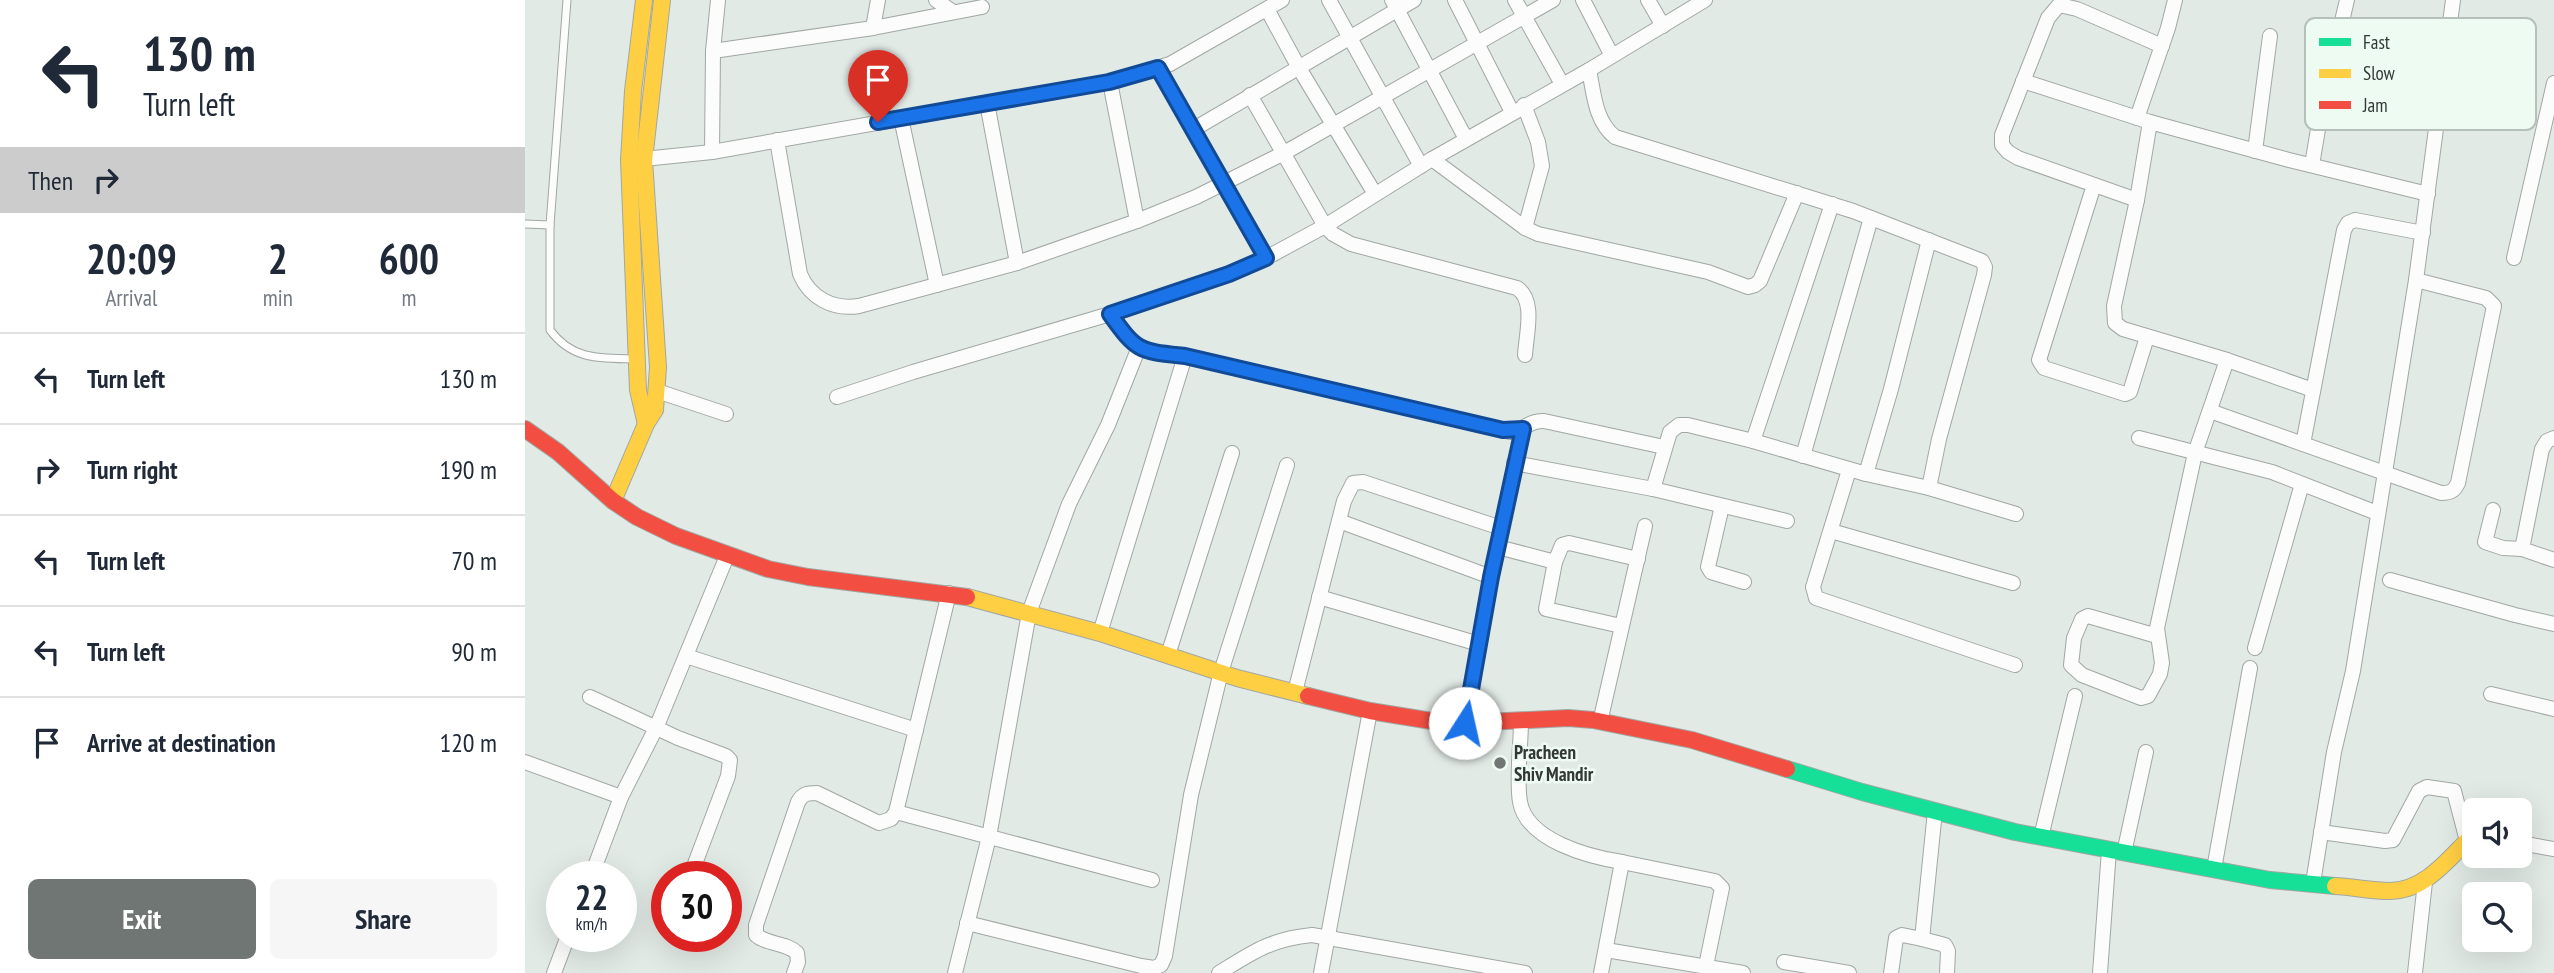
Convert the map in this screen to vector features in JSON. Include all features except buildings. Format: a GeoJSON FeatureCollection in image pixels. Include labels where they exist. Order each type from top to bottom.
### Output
{"type":"FeatureCollection","features":[{"type":"Feature","properties":{"kind":"street"},"geometry":{"type":"LineString","coordinates":[[613,501],[646,424],[655,410],[657,391],[658,367],[637,160],[633,91],[645,0]]}},
{"type":"Feature","properties":{"kind":"street"},"geometry":{"type":"LineString","coordinates":[[646,424],[638,390],[637,160],[662,0]]}},
{"type":"Feature","properties":{"kind":"street"},"geometry":{"type":"LineString","coordinates":[[712,152],[713,51],[717,0]]}},
{"type":"Feature","properties":{"kind":"street"},"geometry":{"type":"LineString","coordinates":[[873,28],[878,0]]}},
{"type":"Feature","properties":{"kind":"street"},"geometry":{"type":"LineString","coordinates":[[936,0],[953,12]]}},
{"type":"Feature","properties":{"kind":"street"},"geometry":{"type":"LineString","coordinates":[[637,160],[712,152],[1109,82],[1158,68],[1185,56],[1282,0]]}},
{"type":"Feature","properties":{"kind":"street"},"geometry":{"type":"LineString","coordinates":[[1329,0],[1383,96],[1426,162],[1538,234],[1708,272],[1748,287],[1760,281],[1797,194]]}},
{"type":"Feature","properties":{"kind":"street"},"geometry":{"type":"LineString","coordinates":[[1194,129],[1349,38],[1394,5],[1414,0]]}},
{"type":"Feature","properties":{"kind":"street"},"geometry":{"type":"LineString","coordinates":[[1455,0],[1475,44],[1538,142],[1542,166],[1525,228]]}},
{"type":"Feature","properties":{"kind":"street"},"geometry":{"type":"LineString","coordinates":[[1515,0],[1562,84]]}},
{"type":"Feature","properties":{"kind":"street"},"geometry":{"type":"LineString","coordinates":[[778,140],[800,274],[805,286],[819,298],[843,308],[859,306],[1017,262],[1137,221],[1225,184],[1553,0]]}},
{"type":"Feature","properties":{"kind":"street"},"geometry":{"type":"LineString","coordinates":[[1583,0],[1611,54]]}},
{"type":"Feature","properties":{"kind":"street"},"geometry":{"type":"LineString","coordinates":[[1649,0],[1663,26]]}},
{"type":"Feature","properties":{"kind":"street"},"geometry":{"type":"LineString","coordinates":[[837,397],[1110,314],[1229,274],[1266,258],[1325,226],[1426,162],[1589,70],[1611,54],[1705,0]]}},
{"type":"Feature","properties":{"kind":"street"},"geometry":{"type":"LineString","coordinates":[[2175,0],[2144,120],[2137,200],[2113,316],[2115,324],[2123,329],[2227,360],[2312,390]]}},
{"type":"Feature","properties":{"kind":"street"},"geometry":{"type":"LineString","coordinates":[[2342,18],[2347,0]]}},
{"type":"Feature","properties":{"kind":"street"},"geometry":{"type":"LineString","coordinates":[[2451,18],[2453,0]]}},
{"type":"Feature","properties":{"kind":"street"},"geometry":{"type":"LineString","coordinates":[[1394,5],[1467,139]]}},
{"type":"Feature","properties":{"kind":"street"},"geometry":{"type":"LineString","coordinates":[[2137,200],[2018,158],[2002,145],[2002,135],[2048,18],[2059,5],[2077,9],[2162,46]]}},
{"type":"Feature","properties":{"kind":"street"},"geometry":{"type":"LineString","coordinates":[[713,51],[873,28],[982,7]]}},
{"type":"Feature","properties":{"kind":"street"},"geometry":{"type":"LineString","coordinates":[[1267,9],[1375,194]]}},
{"type":"Feature","properties":{"kind":"street"},"geometry":{"type":"LineString","coordinates":[[2255,150],[2270,36]]}},
{"type":"Feature","properties":{"kind":"street"},"geometry":{"type":"LineString","coordinates":[[1158,68],[1266,258]]}},
{"type":"Feature","properties":{"kind":"street"},"geometry":{"type":"LineString","coordinates":[[1589,70],[1598,116],[1605,129],[1615,137],[1832,204],[1975,257],[1985,267],[1929,488]]}},
{"type":"Feature","properties":{"kind":"street"},"geometry":{"type":"LineString","coordinates":[[2023,80],[2144,120],[2428,194]]}},
{"type":"Feature","properties":{"kind":"street"},"geometry":{"type":"LineString","coordinates":[[1109,82],[1137,221]]}},
{"type":"Feature","properties":{"kind":"street"},"geometry":{"type":"LineString","coordinates":[[2514,258],[2554,83]]}},
{"type":"Feature","properties":{"kind":"street"},"geometry":{"type":"LineString","coordinates":[[1250,95],[1325,226],[1333,234],[1351,244],[1524,292],[1527,299],[1525,355]]}},
{"type":"Feature","properties":{"kind":"street"},"geometry":{"type":"LineString","coordinates":[[987,103],[1017,262]]}},
{"type":"Feature","properties":{"kind":"street"},"geometry":{"type":"LineString","coordinates":[[901,118],[937,285]]}},
{"type":"Feature","properties":{"kind":"street"},"geometry":{"type":"LineString","coordinates":[[2312,164],[2318,130]]}},
{"type":"Feature","properties":{"kind":"street"},"geometry":{"type":"LineString","coordinates":[[2313,883],[2334,752],[2353,671],[2416,280],[2436,130]]}},
{"type":"Feature","properties":{"kind":"street"},"geometry":{"type":"LineString","coordinates":[[2094,185],[2039,360],[2044,368],[2125,394],[2130,392],[2147,337]]}},
{"type":"Feature","properties":{"kind":"street"},"geometry":{"type":"LineString","coordinates":[[1753,441],[1832,204]]}},
{"type":"Feature","properties":{"kind":"street"},"geometry":{"type":"LineString","coordinates":[[1803,456],[1871,218]]}},
{"type":"Feature","properties":{"kind":"street"},"geometry":{"type":"LineString","coordinates":[[2304,444],[2341,238],[2348,223],[2365,220],[2423,233]]}},
{"type":"Feature","properties":{"kind":"street"},"geometry":{"type":"LineString","coordinates":[[1866,474],[1929,240]]}},
{"type":"Feature","properties":{"kind":"street"},"geometry":{"type":"LineString","coordinates":[[2210,411],[2441,492],[2455,490],[2494,306],[2486,298],[2416,280]]}},
{"type":"Feature","properties":{"kind":"street"},"geometry":{"type":"LineString","coordinates":[[1110,314],[1129,340],[1139,347],[1157,353],[1185,356],[1503,430],[1523,429],[1533,421],[1544,421],[1664,447]]}},
{"type":"Feature","properties":{"kind":"street"},"geometry":{"type":"LineString","coordinates":[[955,973],[989,837],[1029,612],[1063,518],[1108,425],[1139,347]]}},
{"type":"Feature","properties":{"kind":"street"},"geometry":{"type":"LineString","coordinates":[[1100,633],[1185,356]]}},
{"type":"Feature","properties":{"kind":"street"},"geometry":{"type":"LineString","coordinates":[[2157,636],[2088,616],[2081,619],[2074,638],[2071,665],[2082,675],[2140,698],[2148,696],[2160,674],[2162,650],[2157,628],[2195,453],[2227,360]]}},
{"type":"Feature","properties":{"kind":"street"},"geometry":{"type":"LineString","coordinates":[[657,391],[726,414]]}},
{"type":"Feature","properties":{"kind":"street"},"geometry":{"type":"LineString","coordinates":[[1653,489],[1670,432],[1679,425],[1753,441],[1849,470],[1929,488],[2017,514]]}},
{"type":"Feature","properties":{"kind":"street"},"geometry":{"type":"LineString","coordinates":[[525,429],[564,457],[613,501],[655,527],[727,556],[768,569],[949,593],[1029,612],[1221,672],[1370,711],[1438,722],[1568,718],[1599,722],[1692,740],[1935,811],[2041,836],[2270,880],[2393,891],[2425,882],[2462,848]]}},
{"type":"Feature","properties":{"kind":"street"},"geometry":{"type":"LineString","coordinates":[[1465,723],[1491,577],[1523,429]]}},
{"type":"Feature","properties":{"kind":"street"},"geometry":{"type":"LineString","coordinates":[[2139,438],[2272,472],[2377,513]]}},
{"type":"Feature","properties":{"kind":"street"},"geometry":{"type":"LineString","coordinates":[[2522,549],[2542,449],[2547,441],[2554,438]]}},
{"type":"Feature","properties":{"kind":"street"},"geometry":{"type":"LineString","coordinates":[[1168,655],[1232,453]]}},
{"type":"Feature","properties":{"kind":"street"},"geometry":{"type":"LineString","coordinates":[[1514,463],[1653,489],[1787,521]]}},
{"type":"Feature","properties":{"kind":"street"},"geometry":{"type":"LineString","coordinates":[[967,923],[1141,967],[1154,968],[1161,965],[1191,795],[1221,672],[1287,465]]}},
{"type":"Feature","properties":{"kind":"street"},"geometry":{"type":"LineString","coordinates":[[1849,470],[1813,587],[1816,598],[2015,665]]}},
{"type":"Feature","properties":{"kind":"street"},"geometry":{"type":"LineString","coordinates":[[1295,692],[1349,486],[1357,481],[1501,528]]}},
{"type":"Feature","properties":{"kind":"street"},"geometry":{"type":"LineString","coordinates":[[2255,648],[2302,484]]}},
{"type":"Feature","properties":{"kind":"street"},"geometry":{"type":"LineString","coordinates":[[1723,506],[1708,567],[1711,572],[1744,582]]}},
{"type":"Feature","properties":{"kind":"street"},"geometry":{"type":"LineString","coordinates":[[2493,510],[2485,542],[2503,548],[2522,549],[2554,560]]}},
{"type":"Feature","properties":{"kind":"street"},"geometry":{"type":"LineString","coordinates":[[1339,521],[1491,577]]}},
{"type":"Feature","properties":{"kind":"street"},"geometry":{"type":"LineString","coordinates":[[1599,722],[1645,526]]}},
{"type":"Feature","properties":{"kind":"street"},"geometry":{"type":"LineString","coordinates":[[1832,531],[2013,583]]}},
{"type":"Feature","properties":{"kind":"street"},"geometry":{"type":"LineString","coordinates":[[1621,626],[1546,609],[1555,562],[1562,545],[1569,542],[1638,559]]}},
{"type":"Feature","properties":{"kind":"street"},"geometry":{"type":"LineString","coordinates":[[1498,547],[1555,562]]}},
{"type":"Feature","properties":{"kind":"street"},"geometry":{"type":"LineString","coordinates":[[597,861],[621,797],[656,727],[727,556]]}},
{"type":"Feature","properties":{"kind":"street"},"geometry":{"type":"LineString","coordinates":[[2390,580],[2554,624]]}},
{"type":"Feature","properties":{"kind":"street"},"geometry":{"type":"LineString","coordinates":[[794,973],[798,962],[797,953],[793,949],[760,939],[756,934],[756,925],[802,796],[817,793],[879,823],[891,819],[896,812],[949,593]]}},
{"type":"Feature","properties":{"kind":"street"},"geometry":{"type":"LineString","coordinates":[[1319,597],[1479,644]]}},
{"type":"Feature","properties":{"kind":"street"},"geometry":{"type":"LineString","coordinates":[[686,656],[916,730]]}},
{"type":"Feature","properties":{"kind":"street"},"geometry":{"type":"LineString","coordinates":[[2214,869],[2250,668]]}},
{"type":"Feature","properties":{"kind":"street"},"geometry":{"type":"LineString","coordinates":[[2491,694],[2554,709]]}},
{"type":"Feature","properties":{"kind":"street"},"geometry":{"type":"LineString","coordinates":[[2041,836],[2075,695]]}},
{"type":"Feature","properties":{"kind":"street"},"geometry":{"type":"LineString","coordinates":[[590,697],[726,756],[731,765],[696,861]]}},
{"type":"Feature","properties":{"kind":"street"},"geometry":{"type":"LineString","coordinates":[[1321,973],[1370,711]]}},
{"type":"Feature","properties":{"kind":"street"},"geometry":{"type":"LineString","coordinates":[[1521,721],[1520,799],[1530,821],[1547,837],[1573,849],[1622,862],[1715,881],[1722,888],[1706,966]]}},
{"type":"Feature","properties":{"kind":"street"},"geometry":{"type":"LineString","coordinates":[[2100,973],[2117,851],[2145,752]]}},
{"type":"Feature","properties":{"kind":"street"},"geometry":{"type":"LineString","coordinates":[[525,762],[621,797]]}},
{"type":"Feature","properties":{"kind":"street"},"geometry":{"type":"LineString","coordinates":[[2321,832],[2385,841],[2393,839],[2419,791],[2427,787],[2454,791],[2462,814]]}},
{"type":"Feature","properties":{"kind":"street"},"geometry":{"type":"LineString","coordinates":[[1922,939],[1935,811]]}},
{"type":"Feature","properties":{"kind":"street"},"geometry":{"type":"LineString","coordinates":[[896,812],[1152,880]]}},
{"type":"Feature","properties":{"kind":"street"},"geometry":{"type":"LineString","coordinates":[[2532,845],[2554,849]]}},
{"type":"Feature","properties":{"kind":"street"},"geometry":{"type":"LineString","coordinates":[[1601,973],[1622,862]]}},
{"type":"Feature","properties":{"kind":"street"},"geometry":{"type":"LineString","coordinates":[[2415,973],[2425,882]]}},
{"type":"Feature","properties":{"kind":"street"},"geometry":{"type":"LineString","coordinates":[[1219,973],[1263,946],[1289,937],[1311,935],[1520,973]]}},
{"type":"Feature","properties":{"kind":"street"},"geometry":{"type":"LineString","coordinates":[[1891,973],[1896,938],[1902,935],[1945,945],[1948,951],[1947,973]]}},
{"type":"Feature","properties":{"kind":"street"},"geometry":{"type":"LineString","coordinates":[[1606,950],[1743,973]]}},
{"type":"Feature","properties":{"kind":"street"},"geometry":{"type":"LineString","coordinates":[[554,973],[562,952]]}},
{"type":"Feature","properties":{"kind":"street"},"geometry":{"type":"LineString","coordinates":[[1784,962],[1849,973]]}},
{"type":"Feature","properties":{"kind":"lane"},"geometry":{"type":"LineString","coordinates":[[567,0],[550,225],[550,330],[560,344],[578,352],[597,358],[637,359]]}},
{"type":"Feature","properties":{"kind":"lane"},"geometry":{"type":"LineString","coordinates":[[525,224],[550,225]]}},
{"type":"Feature","properties":{"kind":"traffic: fast"},"geometry":{"type":"LineString","coordinates":[[1787,769],[1862,792],[2015,832],[2270,880],[2335,886]]}},
{"type":"Feature","properties":{"kind":"traffic: slow"},"geometry":{"type":"LineString","coordinates":[[644,0],[633,91],[629,160],[638,390],[646,424]]}},
{"type":"Feature","properties":{"kind":"traffic: slow"},"geometry":{"type":"LineString","coordinates":[[613,501],[646,424],[655,410],[658,367],[644,160],[662,0]]}},
{"type":"Feature","properties":{"kind":"traffic: slow"},"geometry":{"type":"LineString","coordinates":[[967,597],[1100,633],[1237,678],[1308,696]]}},
{"type":"Feature","properties":{"kind":"traffic: slow"},"geometry":{"type":"LineString","coordinates":[[2335,886],[2402,890],[2433,874],[2462,846]]}},
{"type":"Feature","properties":{"kind":"traffic: jam"},"geometry":{"type":"LineString","coordinates":[[525,429],[558,452],[613,501],[637,517],[676,536],[768,569],[808,577],[967,597]]}},
{"type":"Feature","properties":{"kind":"traffic: jam"},"geometry":{"type":"LineString","coordinates":[[1308,696],[1370,711],[1438,722],[1568,718],[1593,720],[1692,740],[1787,769]]}},
{"type":"Feature","properties":{"kind":"place","name":"Pracheen Shiv Mandir"},"geometry":{"type":"Point","coordinates":[1500,763]}},
{"type":"Feature","properties":{"kind":"route"},"geometry":{"type":"LineString","coordinates":[[878,122],[1109,82],[1158,68],[1266,258],[1229,274],[1110,314],[1133,344],[1157,353],[1185,356],[1510,432],[1523,429],[1491,577],[1465,723]]}}]}
